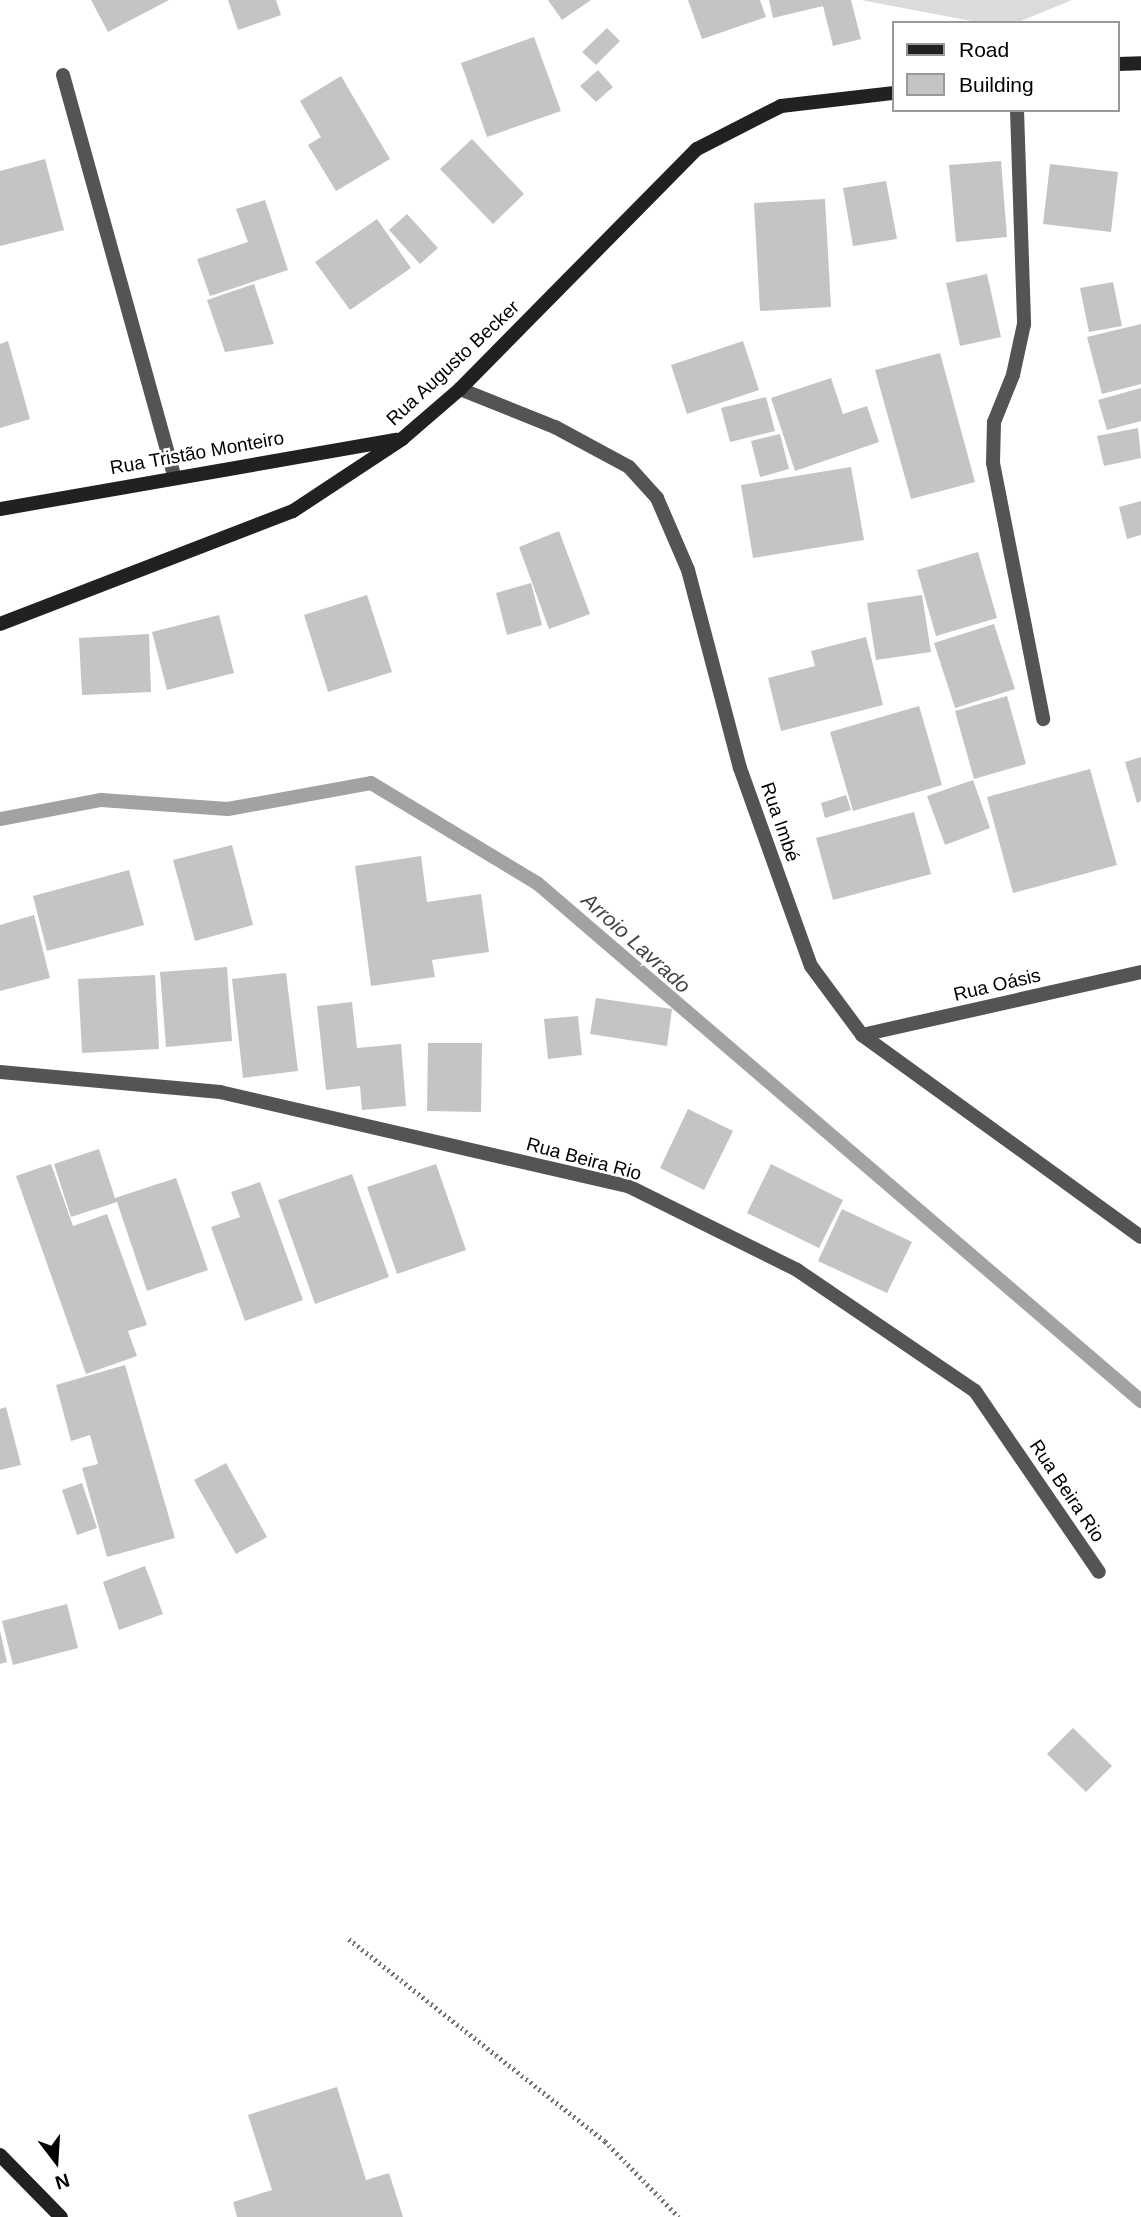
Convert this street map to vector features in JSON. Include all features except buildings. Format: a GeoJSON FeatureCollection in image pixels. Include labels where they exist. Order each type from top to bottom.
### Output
{"type":"FeatureCollection","features":[{"type":"Feature","properties":{"kind":"main road"},"geometry":{"type":"LineString","coordinates":[[1120,64],[1141,63]]}},
{"type":"Feature","properties":{"kind":"main road","name":"Rua Augusto Becker"},"geometry":{"type":"LineString","coordinates":[[0,624],[293,512],[402,439],[460,389],[697,149],[781,106],[892,93]]}},
{"type":"Feature","properties":{"kind":"main road","name":"Rua Tristão Monteiro"},"geometry":{"type":"LineString","coordinates":[[0,509],[174,475],[402,439]]}},
{"type":"Feature","properties":{"kind":"main road"},"geometry":{"type":"LineString","coordinates":[[0,2155],[61,2217]]}},
{"type":"Feature","properties":{"kind":"street"},"geometry":{"type":"LineString","coordinates":[[62,75],[174,475]]}},
{"type":"Feature","properties":{"kind":"street"},"geometry":{"type":"LineString","coordinates":[[1017,112],[1024,324],[1013,375],[993,422],[993,463],[1043,719]]}},
{"type":"Feature","properties":{"kind":"street","name":"Rua Imbé"},"geometry":{"type":"LineString","coordinates":[[460,389],[629,467],[657,498],[688,570],[740,768],[811,966],[862,1035],[1141,1237]]}},
{"type":"Feature","properties":{"kind":"street","name":"Rua Oásis"},"geometry":{"type":"LineString","coordinates":[[862,1035],[1141,972]]}},
{"type":"Feature","properties":{"kind":"street","name":"Rua Beira Rio"},"geometry":{"type":"LineString","coordinates":[[0,1072],[220,1092],[628,1186],[797,1270],[975,1391],[1099,1573]]}},
{"type":"Feature","properties":{"kind":"path"},"geometry":{"type":"LineString","coordinates":[[349,1940],[605,2141],[679,2217]]}},
{"type":"Feature","properties":{"kind":"shaded area"},"geometry":{"type":"Polygon","coordinates":[[[861,0],[1072,0],[1021,21],[971,21],[861,0]]]}},
{"type":"Feature","properties":{"kind":"waterway","name":"Arroio Lavrado"},"geometry":{"type":"LineString","coordinates":[[0,819],[101,800],[228,809],[371,783],[537,883],[1141,1401]]}}]}
